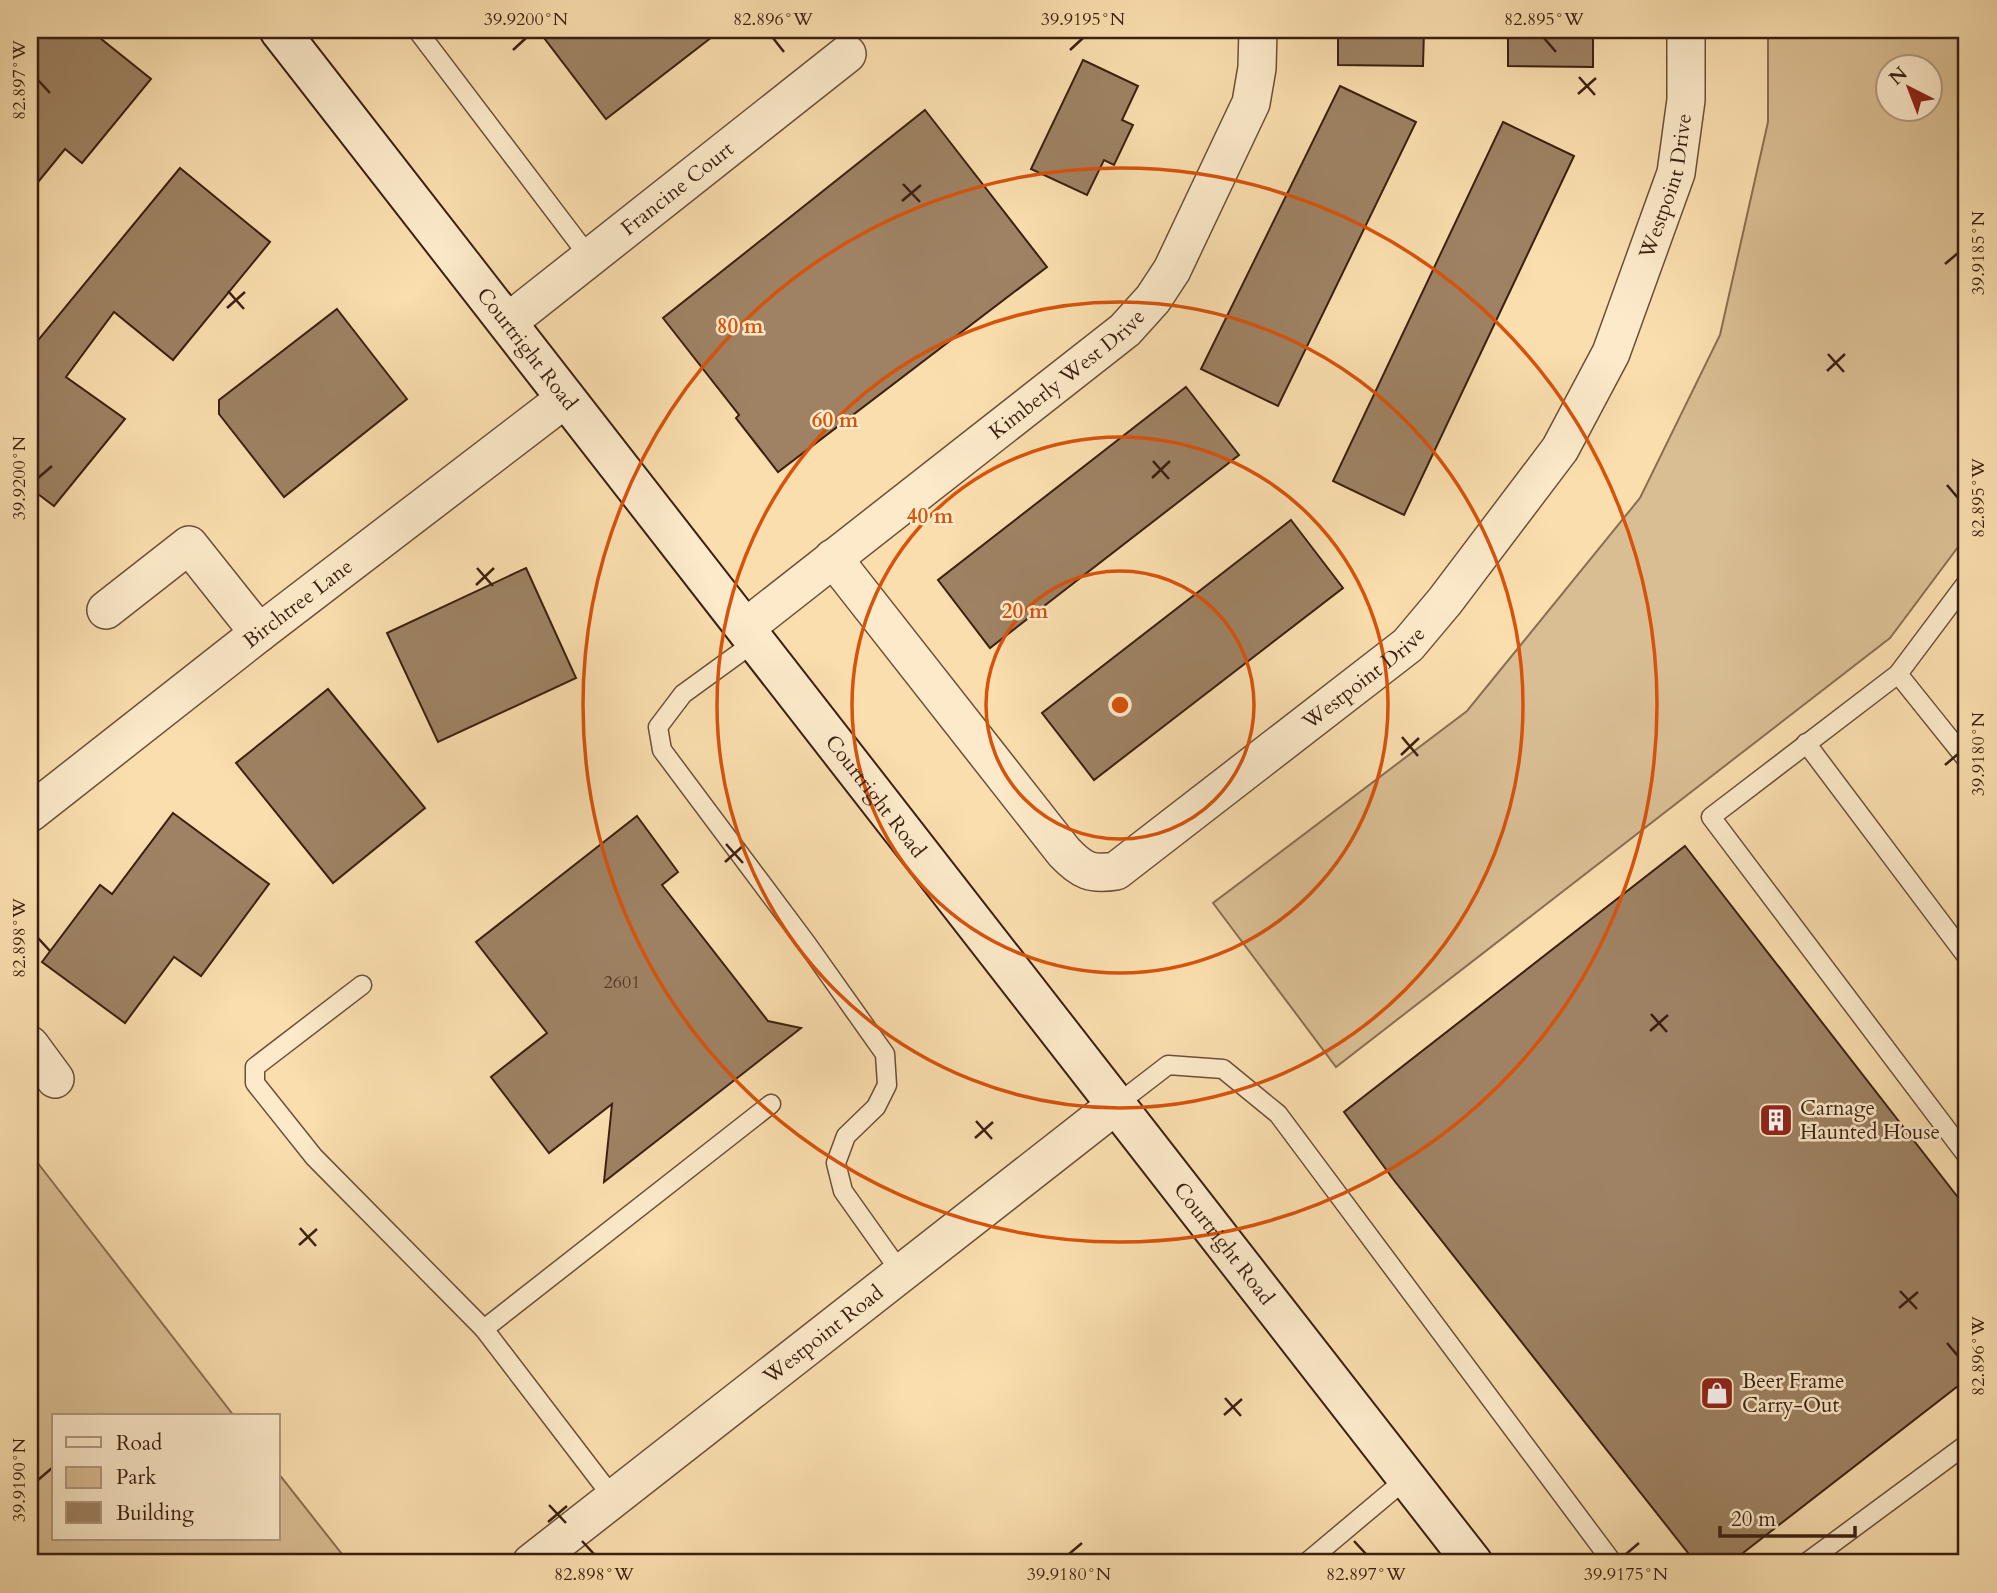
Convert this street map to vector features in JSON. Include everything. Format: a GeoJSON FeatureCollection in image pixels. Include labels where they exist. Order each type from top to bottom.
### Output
{"type":"FeatureCollection","features":[{"type":"Feature","properties":{"kind":"street","name":"Courtright Road"},"geometry":{"type":"LineString","coordinates":[[279,30],[1473,1563]]}},
{"type":"Feature","properties":{"kind":"street","name":"Kimberly West Drive"},"geometry":{"type":"LineString","coordinates":[[750,635],[833,558],[1125,330],[1153,299],[1172,270],[1251,103],[1257,68],[1258,30]]}},
{"type":"Feature","properties":{"kind":"street","name":"Westpoint Drive"},"geometry":{"type":"LineString","coordinates":[[833,558],[1064,852],[1078,867],[1097,874],[1116,871],[1408,645],[1445,601],[1560,449],[1611,353],[1676,173],[1686,100],[1686,30]]}},
{"type":"Feature","properties":{"kind":"street","name":"Francine Court"},"geometry":{"type":"LineString","coordinates":[[507,323],[848,54]]}},
{"type":"Feature","properties":{"kind":"street","name":"Birchtree Lane"},"geometry":{"type":"LineString","coordinates":[[30,813],[259,633],[566,398]]}},
{"type":"Feature","properties":{"kind":"street"},"geometry":{"type":"LineString","coordinates":[[106,610],[189,545],[259,633]]}},
{"type":"Feature","properties":{"kind":"street"},"geometry":{"type":"LineString","coordinates":[[30,1045],[55,1079]]}},
{"type":"Feature","properties":{"kind":"street","name":"Westpoint Road"},"geometry":{"type":"LineString","coordinates":[[531,1563],[1116,1105]]}},
{"type":"Feature","properties":{"kind":"lane"},"geometry":{"type":"LineString","coordinates":[[417,30],[590,258]]}},
{"type":"Feature","properties":{"kind":"lane"},"geometry":{"type":"LineString","coordinates":[[1967,582],[1898,674],[1711,817],[1967,1156]]}},
{"type":"Feature","properties":{"kind":"lane"},"geometry":{"type":"LineString","coordinates":[[750,635],[683,694],[658,727],[662,750],[807,944],[885,1054],[887,1085],[876,1107],[846,1136],[836,1163],[843,1191],[902,1274]]}},
{"type":"Feature","properties":{"kind":"lane"},"geometry":{"type":"LineString","coordinates":[[1898,674],[1967,760]]}},
{"type":"Feature","properties":{"kind":"lane"},"geometry":{"type":"LineString","coordinates":[[1806,743],[1967,957]]}},
{"type":"Feature","properties":{"kind":"lane"},"geometry":{"type":"LineString","coordinates":[[362,985],[255,1067],[255,1083],[314,1157],[484,1329],[614,1499]]}},
{"type":"Feature","properties":{"kind":"lane"},"geometry":{"type":"LineString","coordinates":[[1116,1105],[1168,1065],[1223,1069],[1278,1114],[1613,1563]]}},
{"type":"Feature","properties":{"kind":"lane"},"geometry":{"type":"LineString","coordinates":[[484,1329],[771,1104]]}},
{"type":"Feature","properties":{"kind":"lane"},"geometry":{"type":"LineString","coordinates":[[1806,1563],[1967,1444]]}},
{"type":"Feature","properties":{"kind":"lane"},"geometry":{"type":"LineString","coordinates":[[1306,1563],[1406,1479]]}},
{"type":"Feature","properties":{"kind":"green space"},"geometry":{"type":"Polygon","coordinates":[[[1768,30],[1967,30],[1967,535],[1890,638],[1336,1067],[1213,903],[1467,711],[1640,498],[1720,335],[1768,122],[1768,30]]]}},
{"type":"Feature","properties":{"kind":"green space"},"geometry":{"type":"Polygon","coordinates":[[[30,1153],[232,1414],[52,1414],[52,1540],[280,1540],[280,1476],[349,1563],[30,1563],[30,1153]]]}},
{"type":"Feature","properties":{"kind":"building"},"geometry":{"type":"Polygon","coordinates":[[[42,30],[90,30],[151,79],[82,163],[65,149],[30,192],[30,44],[42,30]]]}},
{"type":"Feature","properties":{"kind":"building"},"geometry":{"type":"Polygon","coordinates":[[[538,30],[721,30],[606,119],[538,30]]]}},
{"type":"Feature","properties":{"kind":"building"},"geometry":{"type":"Polygon","coordinates":[[[1338,30],[1424,30],[1423,66],[1338,65],[1338,30]]]}},
{"type":"Feature","properties":{"kind":"building"},"geometry":{"type":"Polygon","coordinates":[[[1508,30],[1593,30],[1593,67],[1508,66],[1508,30]]]}},
{"type":"Feature","properties":{"kind":"building"},"geometry":{"type":"Polygon","coordinates":[[[1083,60],[1138,86],[1122,120],[1133,125],[1114,165],[1104,160],[1087,195],[1031,169],[1083,60]]]}},
{"type":"Feature","properties":{"kind":"building"},"geometry":{"type":"Polygon","coordinates":[[[1340,86],[1416,122],[1278,406],[1201,369],[1340,86]]]}},
{"type":"Feature","properties":{"kind":"building"},"geometry":{"type":"Polygon","coordinates":[[[925,110],[1047,267],[778,472],[736,418],[739,415],[663,318],[925,110]]]}},
{"type":"Feature","properties":{"kind":"building"},"geometry":{"type":"Polygon","coordinates":[[[1503,122],[1574,156],[1404,515],[1333,481],[1503,122]]]}},
{"type":"Feature","properties":{"kind":"building"},"geometry":{"type":"Polygon","coordinates":[[[180,168],[270,242],[173,360],[114,312],[66,377],[125,419],[54,506],[30,488],[30,350],[180,168]]]}},
{"type":"Feature","properties":{"kind":"building"},"geometry":{"type":"Polygon","coordinates":[[[337,309],[407,399],[284,497],[219,414],[219,400],[337,309]]]}},
{"type":"Feature","properties":{"kind":"building"},"geometry":{"type":"Polygon","coordinates":[[[1186,387],[1239,455],[990,648],[938,580],[1186,387]]]}},
{"type":"Feature","properties":{"kind":"building"},"geometry":{"type":"Polygon","coordinates":[[[1291,520],[1343,588],[1094,780],[1042,713],[1291,520]]]}},
{"type":"Feature","properties":{"kind":"building"},"geometry":{"type":"Polygon","coordinates":[[[526,568],[576,678],[438,742],[387,633],[526,568]]]}},
{"type":"Feature","properties":{"kind":"building"},"geometry":{"type":"Polygon","coordinates":[[[328,689],[425,808],[333,883],[236,763],[328,689]]]}},
{"type":"Feature","properties":{"kind":"building"},"geometry":{"type":"Polygon","coordinates":[[[173,813],[269,884],[201,976],[174,957],[125,1023],[42,962],[100,885],[112,894],[173,813]]]}},
{"type":"Feature","properties":{"kind":"building"},"geometry":{"type":"Polygon","coordinates":[[[637,816],[678,872],[662,885],[768,1021],[801,1028],[604,1182],[612,1104],[549,1153],[491,1077],[547,1033],[476,942],[637,816]]]}},
{"type":"Feature","properties":{"kind":"building"},"geometry":{"type":"Polygon","coordinates":[[[1685,846],[1967,1209],[1967,1379],[1730,1563],[1696,1563],[1393,1179],[1344,1112],[1685,846]]]}},
{"type":"Feature","properties":{"kind":"place","name":"Carnage Haunted House"},"geometry":{"type":"Point","coordinates":[1776,1120]}},
{"type":"Feature","properties":{"kind":"place","name":"Beer Frame Carry-Out"},"geometry":{"type":"Point","coordinates":[1717,1393]}}]}
